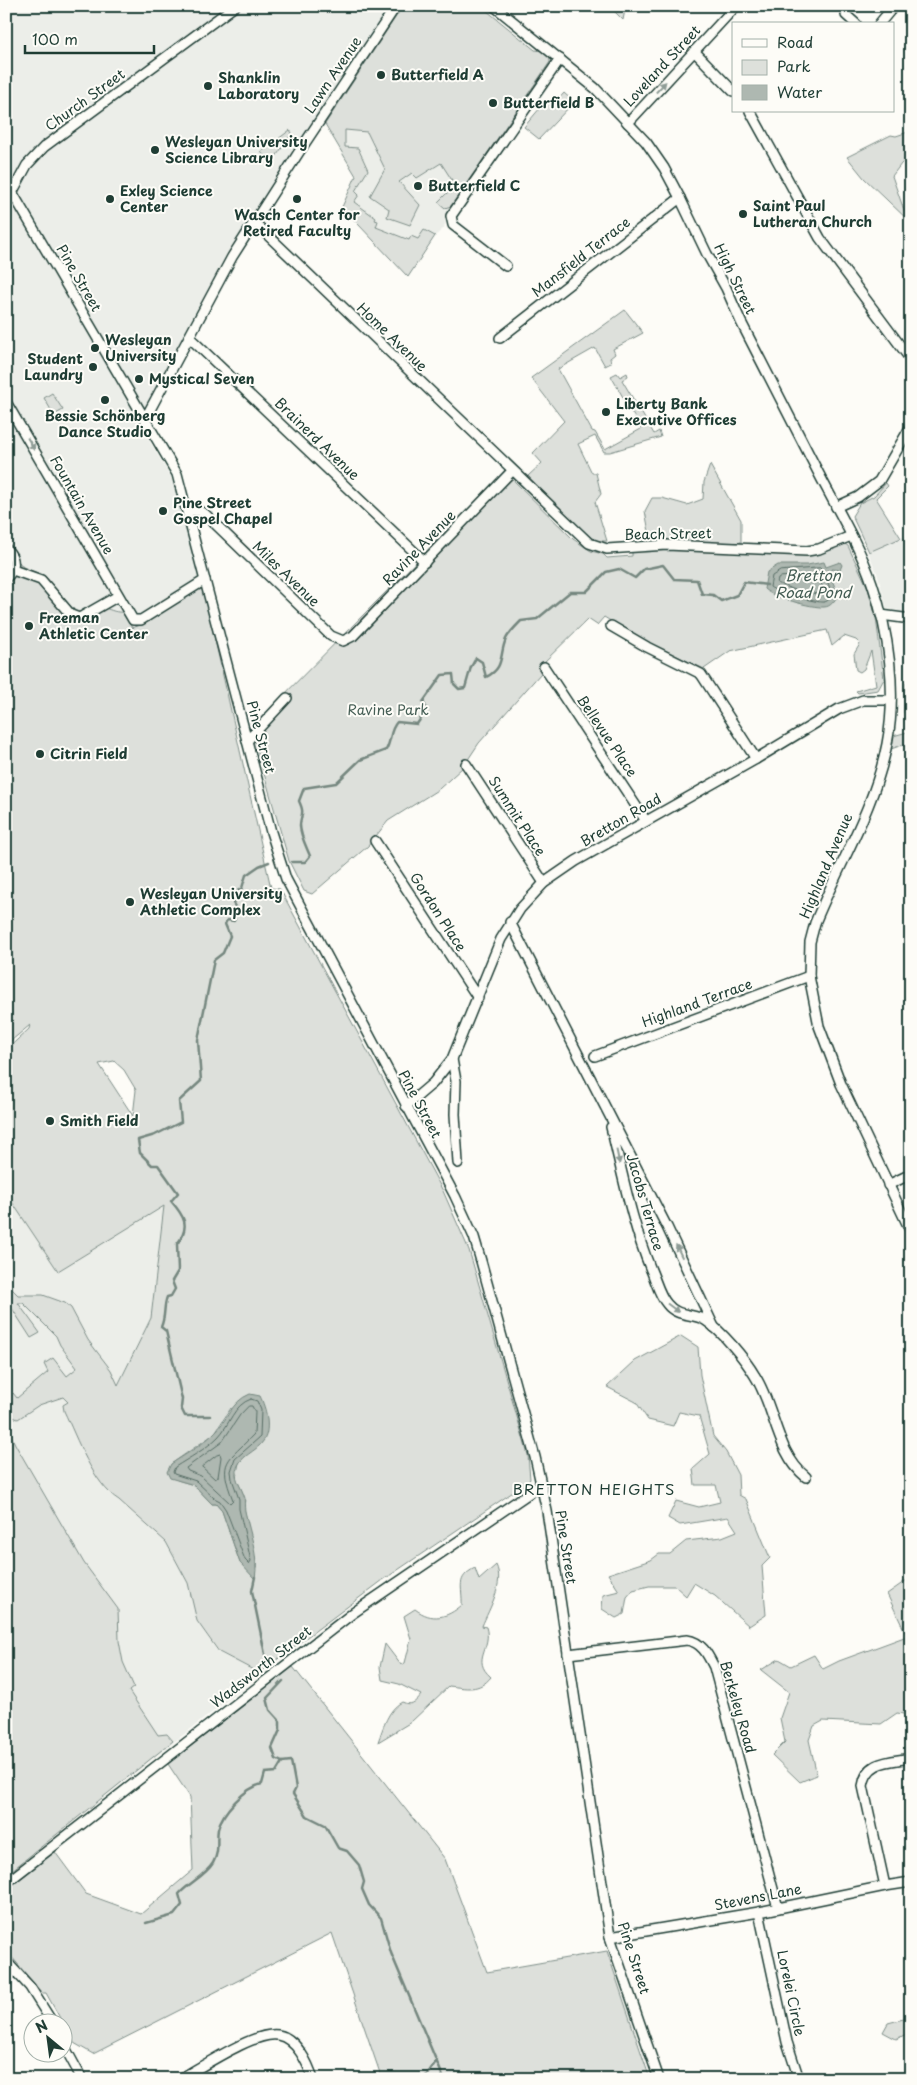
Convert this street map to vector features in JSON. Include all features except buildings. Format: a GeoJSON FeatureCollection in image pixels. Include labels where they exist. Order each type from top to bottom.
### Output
{"type":"FeatureCollection","features":[{"type":"Feature","properties":{"kind":"street","name":"Church Street"},"geometry":{"type":"LineString","coordinates":[[6,204],[9,191],[44,147],[234,6]]}},
{"type":"Feature","properties":{"kind":"street","name":"Lawn Avenue"},"geometry":{"type":"LineString","coordinates":[[145,419],[214,289],[254,222],[396,6]]}},
{"type":"Feature","properties":{"kind":"street","name":"High Street"},"geometry":{"type":"LineString","coordinates":[[494,6],[595,88],[655,154],[680,198],[851,536],[872,582],[881,615]]}},
{"type":"Feature","properties":{"kind":"street","name":"Loveland Street"},"geometry":{"type":"LineString","coordinates":[[628,123],[736,6]]}},
{"type":"Feature","properties":{"kind":"street"},"geometry":{"type":"LineString","coordinates":[[881,22],[894,6]]}},
{"type":"Feature","properties":{"kind":"street"},"geometry":{"type":"LineString","coordinates":[[846,15],[854,22]]}},
{"type":"Feature","properties":{"kind":"street"},"geometry":{"type":"LineString","coordinates":[[694,51],[732,89]]}},
{"type":"Feature","properties":{"kind":"street"},"geometry":{"type":"LineString","coordinates":[[506,266],[454,225],[451,222],[451,216],[560,59]]}},
{"type":"Feature","properties":{"kind":"street"},"geometry":{"type":"LineString","coordinates":[[751,112],[820,238],[911,360]]}},
{"type":"Feature","properties":{"kind":"street","name":"Pine Street"},"geometry":{"type":"LineString","coordinates":[[9,191],[177,474],[247,741],[286,879],[455,1196],[474,1237],[527,1426],[552,1539],[610,1937],[659,2079]]}},
{"type":"Feature","properties":{"kind":"street","name":"Mansfield Terrace"},"geometry":{"type":"LineString","coordinates":[[500,338],[680,198]]}},
{"type":"Feature","properties":{"kind":"street","name":"Home Avenue"},"geometry":{"type":"LineString","coordinates":[[254,222],[512,471]]}},
{"type":"Feature","properties":{"kind":"street","name":"Brainerd Avenue"},"geometry":{"type":"LineString","coordinates":[[189,337],[425,562]]}},
{"type":"Feature","properties":{"kind":"street","name":"Fountain Avenue"},"geometry":{"type":"LineString","coordinates":[[6,402],[131,618],[138,621],[206,580]]}},
{"type":"Feature","properties":{"kind":"street"},"geometry":{"type":"LineString","coordinates":[[836,507],[858,497],[878,481],[911,426]]}},
{"type":"Feature","properties":{"kind":"street","name":"Beach Street"},"geometry":{"type":"LineString","coordinates":[[512,471],[582,538],[598,548],[667,545],[807,551],[820,549],[851,536]]}},
{"type":"Feature","properties":{"kind":"street","name":"Ravine Avenue"},"geometry":{"type":"LineString","coordinates":[[343,641],[353,636],[512,471]]}},
{"type":"Feature","properties":{"kind":"street","name":"Miles Avenue"},"geometry":{"type":"LineString","coordinates":[[187,510],[199,511],[205,514],[331,636],[343,641]]}},
{"type":"Feature","properties":{"kind":"street"},"geometry":{"type":"LineString","coordinates":[[6,549],[13,558],[13,570],[6,578]]}},
{"type":"Feature","properties":{"kind":"street"},"geometry":{"type":"LineString","coordinates":[[13,570],[41,580],[74,617],[83,616],[118,596]]}},
{"type":"Feature","properties":{"kind":"street"},"geometry":{"type":"LineString","coordinates":[[881,615],[911,619]]}},
{"type":"Feature","properties":{"kind":"street","name":"Highland Avenue"},"geometry":{"type":"LineString","coordinates":[[881,615],[890,670],[891,700],[887,743],[876,784],[815,923],[810,942],[809,976],[819,1026],[830,1060],[911,1232]]}},
{"type":"Feature","properties":{"kind":"street"},"geometry":{"type":"LineString","coordinates":[[611,626],[647,647],[701,674],[756,759]]}},
{"type":"Feature","properties":{"kind":"street","name":"Bellevue Place"},"geometry":{"type":"LineString","coordinates":[[544,667],[646,821]]}},
{"type":"Feature","properties":{"kind":"street"},"geometry":{"type":"LineString","coordinates":[[247,741],[287,698]]}},
{"type":"Feature","properties":{"kind":"street","name":"Bretton Road"},"geometry":{"type":"LineString","coordinates":[[406,1106],[433,1083],[452,1059],[493,958],[510,922],[544,883],[576,861],[851,703],[863,700],[891,700]]}},
{"type":"Feature","properties":{"kind":"street","name":"Summit Place"},"geometry":{"type":"LineString","coordinates":[[466,764],[544,883]]}},
{"type":"Feature","properties":{"kind":"street","name":"Gordon Place"},"geometry":{"type":"LineString","coordinates":[[375,841],[478,998]]}},
{"type":"Feature","properties":{"kind":"street","name":"Jacobs Terrace"},"geometry":{"type":"LineString","coordinates":[[510,922],[668,1227],[714,1327]]}},
{"type":"Feature","properties":{"kind":"street","name":"Highland Terrace"},"geometry":{"type":"LineString","coordinates":[[595,1056],[809,976]]}},
{"type":"Feature","properties":{"kind":"street"},"geometry":{"type":"LineString","coordinates":[[452,1059],[456,1081],[455,1114],[458,1163]]}},
{"type":"Feature","properties":{"kind":"street","name":"Jacobs Terrace"},"geometry":{"type":"LineString","coordinates":[[606,1110],[637,1233],[663,1299],[674,1311],[698,1317],[714,1327],[748,1365],[762,1389],[788,1455],[798,1470],[806,1477]]}},
{"type":"Feature","properties":{"kind":"street"},"geometry":{"type":"LineString","coordinates":[[888,1185],[911,1174]]}},
{"type":"Feature","properties":{"kind":"street","name":"Wadsworth Street"},"geometry":{"type":"LineString","coordinates":[[6,1883],[352,1613],[541,1485]]}},
{"type":"Feature","properties":{"kind":"street","name":"Berkeley Road"},"geometry":{"type":"LineString","coordinates":[[568,1654],[687,1640],[696,1642],[709,1656],[714,1667],[778,1908]]}},
{"type":"Feature","properties":{"kind":"street"},"geometry":{"type":"LineString","coordinates":[[885,1886],[863,1786],[864,1775],[872,1767],[881,1763],[911,1758]]}},
{"type":"Feature","properties":{"kind":"street","name":"Stevens Lane"},"geometry":{"type":"LineString","coordinates":[[610,1937],[759,1912],[911,1882]]}},
{"type":"Feature","properties":{"kind":"street","name":"Lorelei Circle"},"geometry":{"type":"LineString","coordinates":[[759,1912],[787,2042],[799,2079]]}},
{"type":"Feature","properties":{"kind":"street"},"geometry":{"type":"LineString","coordinates":[[6,1960],[30,1987],[46,2012]]}},
{"type":"Feature","properties":{"kind":"street"},"geometry":{"type":"LineString","coordinates":[[180,2079],[251,2040],[278,2034],[288,2038],[296,2045],[313,2079]]}},
{"type":"Feature","properties":{"kind":"street"},"geometry":{"type":"LineString","coordinates":[[72,2060],[82,2079]]}},
{"type":"Feature","properties":{"kind":"shaded area","name":"Wesleyan University"},"geometry":{"type":"Polygon","coordinates":[[[6,6],[481,6],[535,50],[542,50],[550,57],[549,65],[449,207],[444,228],[435,236],[408,277],[342,207],[356,176],[325,124],[320,120],[250,228],[141,427],[171,477],[182,506],[203,587],[134,628],[130,627],[122,612],[118,613],[115,610],[90,616],[74,610],[45,576],[23,567],[6,546],[6,6]]]}},
{"type":"Feature","properties":{"kind":"shaded area"},"geometry":{"type":"Polygon","coordinates":[[[911,534],[911,613],[887,609],[877,573],[868,552],[911,534]]]}},
{"type":"Feature","properties":{"kind":"shaded area"},"geometry":{"type":"Polygon","coordinates":[[[6,1193],[58,1271],[164,1205],[151,1318],[117,1386],[110,1494],[166,1542],[188,1583],[197,1621],[218,1652],[261,1674],[6,1874],[6,1193]]]}},
{"type":"Feature","properties":{"kind":"green space"},"geometry":{"type":"Polygon","coordinates":[[[403,6],[481,6],[535,50],[543,51],[550,58],[550,62],[451,206],[445,208],[438,202],[447,193],[457,188],[441,163],[417,178],[412,173],[399,182],[420,205],[410,225],[387,217],[389,209],[370,196],[385,169],[367,132],[345,130],[345,147],[358,148],[368,170],[355,191],[359,195],[354,202],[376,218],[375,220],[378,221],[376,227],[409,240],[411,236],[418,239],[424,230],[435,236],[408,277],[342,207],[356,176],[325,124],[403,6]]]}},
{"type":"Feature","properties":{"kind":"green space"},"geometry":{"type":"Polygon","coordinates":[[[612,6],[621,6],[625,10],[623,20],[612,9],[612,6]]]}},
{"type":"Feature","properties":{"kind":"green space"},"geometry":{"type":"Polygon","coordinates":[[[564,93],[574,102],[539,139],[524,127],[546,101],[548,102],[549,100],[554,104],[564,93]]]}},
{"type":"Feature","properties":{"kind":"green space"},"geometry":{"type":"Polygon","coordinates":[[[290,130],[292,133],[273,161],[266,158],[261,152],[290,130]]]}},
{"type":"Feature","properties":{"kind":"green space"},"geometry":{"type":"Polygon","coordinates":[[[911,131],[911,155],[892,176],[904,210],[911,215],[911,223],[864,178],[847,157],[891,135],[896,136],[911,131]]]}},
{"type":"Feature","properties":{"kind":"green space"},"geometry":{"type":"Polygon","coordinates":[[[625,310],[643,333],[613,349],[615,354],[610,358],[611,363],[605,366],[595,348],[558,369],[592,431],[595,432],[605,449],[641,429],[611,376],[617,373],[620,377],[627,373],[628,376],[622,380],[654,434],[659,431],[661,437],[610,452],[604,452],[595,436],[578,444],[592,473],[596,473],[601,494],[595,502],[607,541],[595,541],[559,509],[528,476],[542,463],[533,453],[564,421],[531,378],[625,310]]]}},
{"type":"Feature","properties":{"kind":"green space"},"geometry":{"type":"Polygon","coordinates":[[[52,393],[63,410],[54,415],[44,398],[52,393]]]}},
{"type":"Feature","properties":{"kind":"green space"},"geometry":{"type":"Polygon","coordinates":[[[710,465],[741,520],[741,543],[651,542],[645,511],[652,498],[662,498],[687,505],[703,499],[704,482],[710,465]]]}},
{"type":"Feature","properties":{"kind":"green space","name":"Ravine Park"},"geometry":{"type":"Polygon","coordinates":[[[505,472],[573,539],[591,551],[603,554],[607,558],[632,556],[632,552],[637,551],[675,549],[806,555],[831,549],[834,550],[833,547],[845,544],[848,546],[868,588],[876,618],[884,679],[878,690],[858,693],[856,691],[876,685],[871,651],[864,669],[860,672],[856,670],[854,654],[860,644],[856,640],[844,636],[832,646],[827,630],[730,651],[704,669],[632,634],[604,617],[597,625],[588,619],[538,668],[541,673],[479,743],[463,767],[439,789],[388,821],[368,846],[312,894],[304,891],[289,861],[251,728],[505,472]]]}},
{"type":"Feature","properties":{"kind":"green space"},"geometry":{"type":"Polygon","coordinates":[[[886,483],[888,486],[876,498],[901,538],[869,552],[852,516],[860,503],[874,496],[886,483]]]}},
{"type":"Feature","properties":{"kind":"green space"},"geometry":{"type":"Polygon","coordinates":[[[6,546],[23,567],[45,576],[74,610],[90,616],[106,608],[122,612],[132,628],[203,587],[271,888],[280,889],[443,1191],[469,1250],[528,1455],[530,1479],[383,1580],[259,1673],[219,1652],[197,1621],[188,1583],[166,1542],[101,1483],[80,1447],[64,1411],[63,1405],[68,1402],[63,1397],[39,1405],[18,1419],[13,1417],[6,1406],[6,1400],[13,1393],[17,1398],[48,1372],[44,1364],[53,1358],[67,1376],[77,1368],[60,1345],[56,1336],[23,1303],[18,1303],[40,1333],[31,1338],[6,1299],[6,1288],[9,1286],[18,1295],[43,1295],[65,1303],[71,1308],[88,1340],[111,1370],[118,1385],[151,1318],[164,1206],[58,1271],[6,1193],[6,1050],[29,1029],[30,1025],[6,1045],[8,995],[6,989],[6,546]],[[114,1061],[99,1064],[133,1116],[136,1090],[124,1070],[114,1061]],[[231,1408],[214,1434],[171,1464],[177,1480],[194,1485],[212,1504],[216,1504],[222,1511],[240,1563],[257,1567],[244,1508],[245,1498],[236,1478],[239,1463],[246,1455],[231,1408]]]}},
{"type":"Feature","properties":{"kind":"green space"},"geometry":{"type":"Polygon","coordinates":[[[911,682],[911,712],[904,713],[906,683],[911,682]]]}},
{"type":"Feature","properties":{"kind":"green space"},"geometry":{"type":"Polygon","coordinates":[[[911,731],[911,742],[891,749],[893,736],[911,731]]]}},
{"type":"Feature","properties":{"kind":"green space"},"geometry":{"type":"Polygon","coordinates":[[[681,1336],[698,1347],[700,1375],[713,1436],[726,1452],[738,1475],[739,1495],[746,1499],[770,1558],[762,1566],[766,1615],[749,1626],[715,1596],[694,1583],[686,1596],[675,1586],[649,1586],[633,1590],[627,1597],[624,1614],[616,1618],[602,1609],[603,1595],[619,1591],[608,1574],[651,1560],[659,1554],[670,1554],[686,1541],[722,1537],[737,1531],[728,1517],[680,1525],[668,1518],[676,1501],[699,1507],[720,1502],[716,1485],[695,1485],[693,1469],[710,1454],[699,1416],[679,1412],[673,1426],[648,1420],[636,1402],[607,1387],[635,1361],[681,1336]]]}},
{"type":"Feature","properties":{"kind":"green space"},"geometry":{"type":"Polygon","coordinates":[[[6,1424],[15,1444],[84,1563],[118,1609],[119,1641],[123,1662],[134,1687],[129,1691],[158,1735],[167,1734],[173,1741],[6,1875],[6,1424]]]}},
{"type":"Feature","properties":{"kind":"green space"},"geometry":{"type":"Polygon","coordinates":[[[496,1565],[499,1580],[492,1604],[482,1626],[486,1627],[487,1641],[482,1665],[491,1677],[477,1687],[449,1686],[411,1722],[378,1742],[393,1709],[402,1702],[413,1703],[421,1695],[399,1684],[382,1680],[380,1667],[385,1644],[401,1665],[405,1663],[411,1639],[404,1616],[415,1609],[427,1616],[433,1617],[451,1613],[462,1605],[461,1584],[465,1575],[475,1568],[479,1580],[496,1565]]]}},
{"type":"Feature","properties":{"kind":"green space"},"geometry":{"type":"Polygon","coordinates":[[[911,1577],[910,1715],[897,1713],[881,1724],[823,1721],[814,1726],[809,1740],[817,1775],[800,1782],[772,1755],[785,1742],[780,1718],[789,1692],[761,1670],[779,1659],[791,1666],[814,1655],[823,1669],[839,1661],[907,1636],[887,1594],[911,1577]]]}},
{"type":"Feature","properties":{"kind":"green space"},"geometry":{"type":"Polygon","coordinates":[[[293,1667],[445,1859],[487,1972],[607,1951],[650,2079],[382,2079],[332,1933],[93,2054],[74,2043],[72,2039],[72,2012],[57,2012],[46,1993],[42,1993],[6,1950],[6,1890],[55,1852],[86,1894],[141,1914],[193,1870],[190,1797],[168,1764],[293,1667]]]}},
{"type":"Feature","properties":{"kind":"green space"},"geometry":{"type":"Polygon","coordinates":[[[911,2017],[911,2032],[896,2039],[883,2032],[888,2023],[911,2017]]]}},
{"type":"Feature","properties":{"kind":"water","name":"Bretton Road Pond"},"geometry":{"type":"Polygon","coordinates":[[[824,562],[826,567],[840,562],[842,565],[840,570],[832,569],[829,572],[838,595],[829,606],[818,607],[802,604],[775,595],[764,589],[767,572],[778,565],[807,565],[824,562]]]}},
{"type":"Feature","properties":{"kind":"water"},"geometry":{"type":"Polygon","coordinates":[[[250,1394],[260,1396],[266,1412],[267,1424],[264,1440],[241,1461],[236,1471],[244,1496],[245,1511],[255,1553],[255,1579],[240,1563],[222,1511],[216,1504],[212,1504],[194,1485],[170,1478],[167,1472],[171,1464],[213,1434],[233,1407],[243,1397],[250,1394]]]}},
{"type":"Feature","properties":{"kind":"waterway"},"geometry":{"type":"LineString","coordinates":[[292,862],[305,862],[310,856],[300,829],[302,811],[299,801],[304,788],[336,783],[360,760],[386,750],[397,722],[417,724],[427,709],[423,702],[442,675],[453,674],[454,684],[459,689],[465,688],[471,667],[476,658],[482,662],[486,677],[492,673],[499,665],[506,639],[517,625],[521,621],[537,619],[570,592],[586,592],[606,572],[619,569],[635,578],[644,569],[663,565],[674,579],[697,580],[702,594],[713,595],[721,601],[737,595],[744,582],[767,585]]}},
{"type":"Feature","properties":{"kind":"waterway"},"geometry":{"type":"LineString","coordinates":[[210,1416],[185,1416],[181,1408],[182,1399],[166,1331],[161,1327],[167,1297],[171,1296],[175,1289],[172,1281],[178,1271],[177,1244],[184,1232],[185,1226],[182,1216],[171,1201],[178,1193],[158,1165],[152,1165],[140,1153],[138,1140],[155,1135],[181,1122],[179,1101],[201,1081],[198,1040],[214,960],[223,953],[230,936],[225,924],[227,920],[234,921],[237,911],[233,903],[236,892],[242,888],[246,875],[269,862]]}},
{"type":"Feature","properties":{"kind":"waterway"},"geometry":{"type":"LineString","coordinates":[[255,1577],[252,1591],[266,1659]]}},
{"type":"Feature","properties":{"kind":"waterway"},"geometry":{"type":"LineString","coordinates":[[283,1681],[267,1698],[270,1710],[280,1721],[280,1730],[272,1748],[276,1759],[282,1762],[291,1761],[296,1788],[293,1794],[307,1816],[325,1825],[338,1848],[347,1851],[359,1865],[364,1882],[362,1889],[369,1905],[381,1918],[391,1953],[444,2079]]}},
{"type":"Feature","properties":{"kind":"waterway"},"geometry":{"type":"LineString","coordinates":[[146,1923],[174,1915],[182,1905],[179,1894],[213,1863],[217,1850],[218,1829],[224,1815],[249,1790],[262,1784],[265,1773],[276,1772],[282,1762]]}},
{"type":"Feature","properties":{"kind":"waterway"},"geometry":{"type":"LineString","coordinates":[[424,2079],[437,2060]]}},
{"type":"Feature","properties":{"kind":"place","name":"Butterfield A"},"geometry":{"type":"Point","coordinates":[381,75]}},
{"type":"Feature","properties":{"kind":"place","name":"Shanklin Laboratory"},"geometry":{"type":"Point","coordinates":[208,86]}},
{"type":"Feature","properties":{"kind":"place","name":"Butterfield B"},"geometry":{"type":"Point","coordinates":[493,103]}},
{"type":"Feature","properties":{"kind":"place","name":"Wesleyan University Science Library"},"geometry":{"type":"Point","coordinates":[155,150]}},
{"type":"Feature","properties":{"kind":"place","name":"Butterfield C"},"geometry":{"type":"Point","coordinates":[418,186]}},
{"type":"Feature","properties":{"kind":"place","name":"Exley Science Center"},"geometry":{"type":"Point","coordinates":[110,199]}},
{"type":"Feature","properties":{"kind":"place","name":"Wasch Center for Retired Faculty"},"geometry":{"type":"Point","coordinates":[297,199]}},
{"type":"Feature","properties":{"kind":"place","name":"Saint Paul Lutheran Church"},"geometry":{"type":"Point","coordinates":[743,214]}},
{"type":"Feature","properties":{"kind":"place","name":"Wesleyan University"},"geometry":{"type":"Point","coordinates":[95,348]}},
{"type":"Feature","properties":{"kind":"place","name":"Student Laundry"},"geometry":{"type":"Point","coordinates":[93,367]}},
{"type":"Feature","properties":{"kind":"place","name":"Mystical Seven"},"geometry":{"type":"Point","coordinates":[139,379]}},
{"type":"Feature","properties":{"kind":"place","name":"Bessie Schönberg Dance Studio"},"geometry":{"type":"Point","coordinates":[105,400]}},
{"type":"Feature","properties":{"kind":"place","name":"Liberty Bank Executive Offices"},"geometry":{"type":"Point","coordinates":[606,412]}},
{"type":"Feature","properties":{"kind":"place","name":"Pine Street Gospel Chapel"},"geometry":{"type":"Point","coordinates":[163,511]}},
{"type":"Feature","properties":{"kind":"place","name":"Freeman Athletic Center"},"geometry":{"type":"Point","coordinates":[29,626]}},
{"type":"Feature","properties":{"kind":"place","name":"Citrin Field"},"geometry":{"type":"Point","coordinates":[40,754]}},
{"type":"Feature","properties":{"kind":"place","name":"Wesleyan University Athletic Complex"},"geometry":{"type":"Point","coordinates":[130,902]}},
{"type":"Feature","properties":{"kind":"place","name":"Smith Field"},"geometry":{"type":"Point","coordinates":[50,1121]}},
{"type":"Feature","properties":{"kind":"district","name":"BRETTON HEIGHTS"},"geometry":{"type":"Point","coordinates":[594,1490]}}]}
